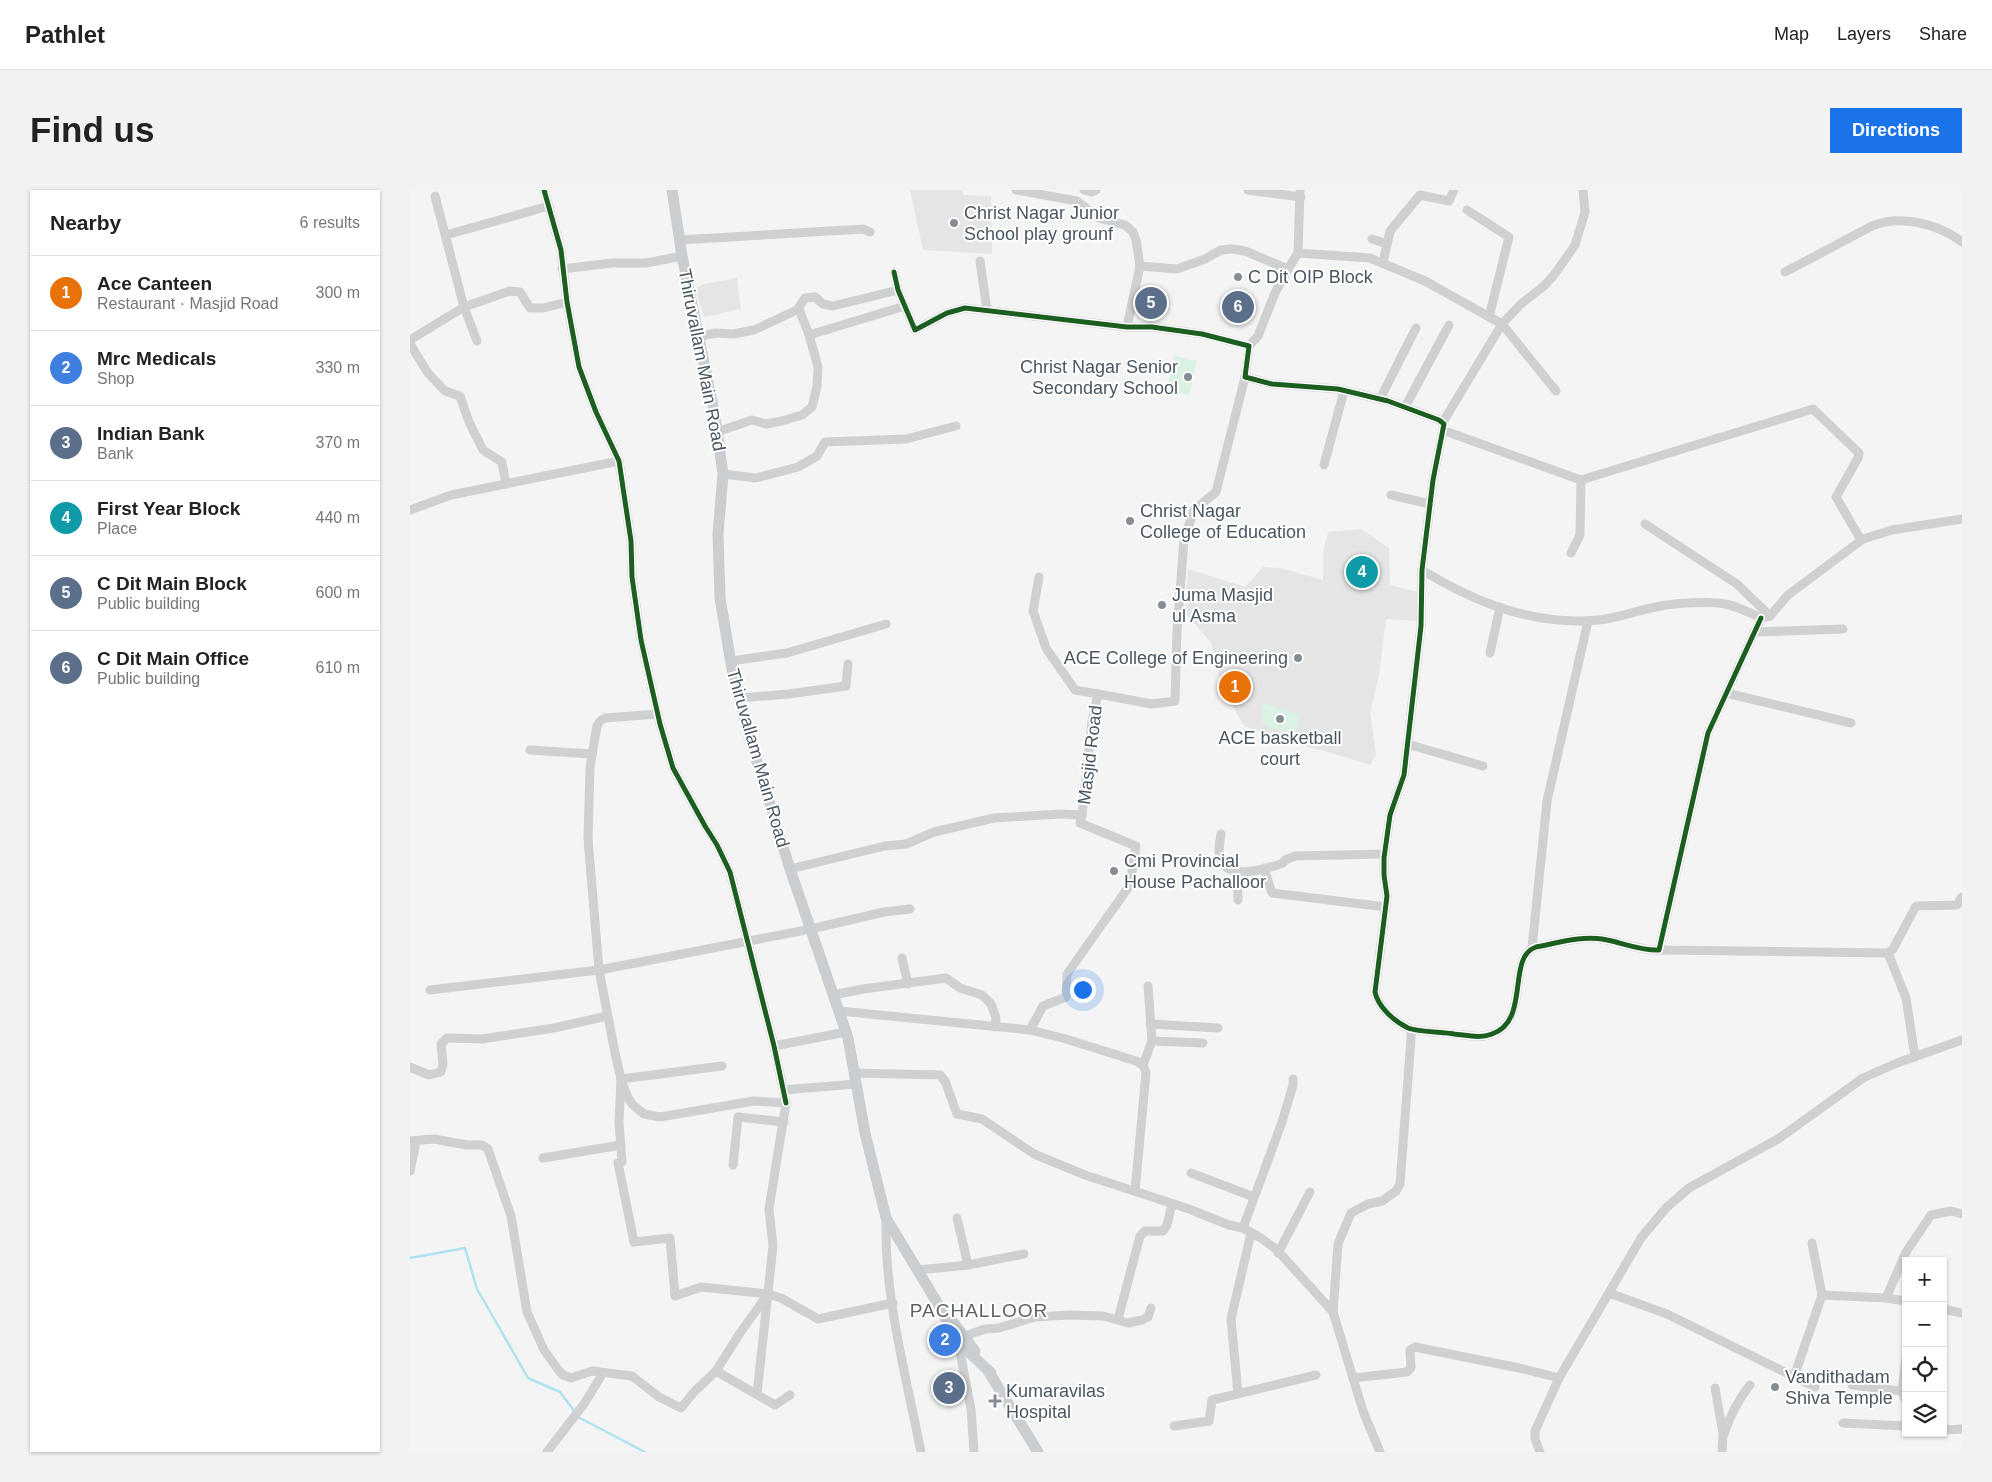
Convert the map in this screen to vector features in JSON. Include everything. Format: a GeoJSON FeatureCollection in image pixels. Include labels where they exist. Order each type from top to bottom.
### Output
{"type":"FeatureCollection","features":[{"type":"Feature","properties":{"kind":"main road","name":"Thiruvallam Main Road"},"geometry":{"type":"LineString","coordinates":[[672,190],[682,256],[717,432],[723,474],[718,534],[720,598],[730,662],[749,736],[790,868],[846,1032],[865,1134],[886,1218],[961,1339],[991,1373],[1038,1452]]}},
{"type":"Feature","properties":{"kind":"street"},"geometry":{"type":"LineString","coordinates":[[544,190],[561,250],[562,269],[578,367],[619,461],[631,542],[632,577],[641,640],[658,714],[673,768],[717,845],[730,872],[784,1090],[786,1103],[784,1122],[769,1209],[773,1246],[757,1394]]}},
{"type":"Feature","properties":{"kind":"street"},"geometry":{"type":"LineString","coordinates":[[1016,190],[1077,201],[1099,218],[1125,225],[1133,232],[1140,266],[1127,327]]}},
{"type":"Feature","properties":{"kind":"street"},"geometry":{"type":"LineString","coordinates":[[1084,190],[1092,192],[1096,190]]}},
{"type":"Feature","properties":{"kind":"street"},"geometry":{"type":"LineString","coordinates":[[1248,190],[1300,193],[1298,253],[1275,293],[1258,336],[1249,346],[1245,377],[1272,384],[1344,390],[1380,399],[1405,407],[1444,426],[1580,480],[1813,409],[1859,453],[1858,458],[1836,495],[1856,532],[1857,543]]}},
{"type":"Feature","properties":{"kind":"street"},"geometry":{"type":"LineString","coordinates":[[1383,264],[1390,230],[1420,194],[1449,201],[1454,190]]}},
{"type":"Feature","properties":{"kind":"street"},"geometry":{"type":"LineString","coordinates":[[1583,190],[1585,212],[1575,245],[1544,286],[1521,304],[1502,324],[1444,426],[1430,504],[1422,570],[1420,626],[1404,775],[1390,815],[1385,854],[1384,875],[1387,896],[1375,992],[1376,998],[1390,1015],[1409,1028],[1476,1036],[1493,1034],[1510,1020],[1515,1007],[1524,957],[1532,948],[1547,801],[1588,621]]}},
{"type":"Feature","properties":{"kind":"street"},"geometry":{"type":"LineString","coordinates":[[435,196],[464,307],[477,341]]}},
{"type":"Feature","properties":{"kind":"street"},"geometry":{"type":"LineString","coordinates":[[446,235],[548,206]]}},
{"type":"Feature","properties":{"kind":"street"},"geometry":{"type":"LineString","coordinates":[[1467,210],[1509,237],[1489,317]]}},
{"type":"Feature","properties":{"kind":"street"},"geometry":{"type":"LineString","coordinates":[[1785,272],[1887,220],[1931,225],[1942,229],[1962,242]]}},
{"type":"Feature","properties":{"kind":"street"},"geometry":{"type":"LineString","coordinates":[[680,240],[863,228],[870,232]]}},
{"type":"Feature","properties":{"kind":"street"},"geometry":{"type":"LineString","coordinates":[[1372,239],[1387,244]]}},
{"type":"Feature","properties":{"kind":"street"},"geometry":{"type":"LineString","coordinates":[[1140,266],[1177,268],[1205,259],[1221,250],[1232,249],[1245,251],[1288,269]]}},
{"type":"Feature","properties":{"kind":"street"},"geometry":{"type":"LineString","coordinates":[[1298,253],[1370,258],[1424,281],[1502,324],[1556,391]]}},
{"type":"Feature","properties":{"kind":"street"},"geometry":{"type":"LineString","coordinates":[[562,269],[612,263],[646,263],[682,256]]}},
{"type":"Feature","properties":{"kind":"street"},"geometry":{"type":"LineString","coordinates":[[980,261],[987,310]]}},
{"type":"Feature","properties":{"kind":"street"},"geometry":{"type":"LineString","coordinates":[[894,272],[898,290],[915,330],[947,313],[965,308],[1024,316],[1060,318],[1202,334],[1249,346]]}},
{"type":"Feature","properties":{"kind":"street"},"geometry":{"type":"LineString","coordinates":[[717,432],[752,420],[766,424],[782,422],[809,411],[815,396],[819,373],[809,335],[799,308],[802,300],[815,297],[823,304],[833,306],[898,290]]}},
{"type":"Feature","properties":{"kind":"street"},"geometry":{"type":"LineString","coordinates":[[410,340],[464,307],[516,291],[523,295],[530,308],[544,308],[567,302]]}},
{"type":"Feature","properties":{"kind":"street"},"geometry":{"type":"LineString","coordinates":[[809,335],[905,306]]}},
{"type":"Feature","properties":{"kind":"street"},"geometry":{"type":"LineString","coordinates":[[698,337],[715,333],[728,335],[744,332],[771,322],[799,308]]}},
{"type":"Feature","properties":{"kind":"street"},"geometry":{"type":"LineString","coordinates":[[1405,407],[1449,325]]}},
{"type":"Feature","properties":{"kind":"street"},"geometry":{"type":"LineString","coordinates":[[1380,399],[1416,328]]}},
{"type":"Feature","properties":{"kind":"street"},"geometry":{"type":"LineString","coordinates":[[410,344],[428,373],[446,391],[460,396],[469,422],[483,450],[502,462],[506,484]]}},
{"type":"Feature","properties":{"kind":"street","name":"Masjid Road"},"geometry":{"type":"LineString","coordinates":[[790,868],[885,846],[906,844],[934,832],[994,818],[1061,814],[1082,815],[1092,721],[1098,694],[1152,704],[1175,701],[1184,540],[1194,510],[1216,492],[1245,377]]}},
{"type":"Feature","properties":{"kind":"street"},"geometry":{"type":"LineString","coordinates":[[1324,465],[1344,390]]}},
{"type":"Feature","properties":{"kind":"street"},"geometry":{"type":"LineString","coordinates":[[723,474],[756,478],[798,467],[817,456],[825,442],[906,439],[956,426]]}},
{"type":"Feature","properties":{"kind":"street"},"geometry":{"type":"LineString","coordinates":[[410,510],[451,495],[619,461]]}},
{"type":"Feature","properties":{"kind":"street"},"geometry":{"type":"LineString","coordinates":[[1571,553],[1580,535],[1580,480]]}},
{"type":"Feature","properties":{"kind":"street"},"geometry":{"type":"LineString","coordinates":[[1390,495],[1430,504]]}},
{"type":"Feature","properties":{"kind":"street"},"geometry":{"type":"LineString","coordinates":[[1660,950],[1708,733],[1754,632],[1788,595],[1857,543],[1874,534],[1962,519]]}},
{"type":"Feature","properties":{"kind":"street"},"geometry":{"type":"LineString","coordinates":[[1645,524],[1737,584],[1766,617]]}},
{"type":"Feature","properties":{"kind":"street"},"geometry":{"type":"LineString","coordinates":[[1422,570],[1449,587],[1480,601],[1543,620],[1588,621],[1610,619],[1661,606],[1718,603],[1766,617]]}},
{"type":"Feature","properties":{"kind":"street"},"geometry":{"type":"LineString","coordinates":[[1039,577],[1032,611],[1046,648],[1075,690],[1098,694]]}},
{"type":"Feature","properties":{"kind":"street"},"geometry":{"type":"LineString","coordinates":[[1490,652],[1500,607]]}},
{"type":"Feature","properties":{"kind":"street"},"geometry":{"type":"LineString","coordinates":[[730,662],[786,653],[886,624]]}},
{"type":"Feature","properties":{"kind":"street"},"geometry":{"type":"LineString","coordinates":[[1754,632],[1843,628]]}},
{"type":"Feature","properties":{"kind":"street"},"geometry":{"type":"LineString","coordinates":[[740,698],[789,694],[846,686],[848,664]]}},
{"type":"Feature","properties":{"kind":"street"},"geometry":{"type":"LineString","coordinates":[[1726,693],[1852,723]]}},
{"type":"Feature","properties":{"kind":"street"},"geometry":{"type":"LineString","coordinates":[[658,714],[605,718],[600,721],[597,726],[590,767],[588,839],[599,970],[607,1016],[625,1092],[633,1105],[644,1114],[651,1116],[675,1116],[754,1101],[786,1103]]}},
{"type":"Feature","properties":{"kind":"street"},"geometry":{"type":"LineString","coordinates":[[1407,744],[1483,766]]}},
{"type":"Feature","properties":{"kind":"street"},"geometry":{"type":"LineString","coordinates":[[530,750],[592,754]]}},
{"type":"Feature","properties":{"kind":"street"},"geometry":{"type":"LineString","coordinates":[[1030,1030],[1043,1006],[1066,997],[1067,974],[1130,885],[1136,846],[1080,823],[1082,815]]}},
{"type":"Feature","properties":{"kind":"street"},"geometry":{"type":"LineString","coordinates":[[1221,834],[1220,860],[1229,868],[1237,871],[1251,872],[1283,863],[1285,860],[1295,856],[1385,854]]}},
{"type":"Feature","properties":{"kind":"street"},"geometry":{"type":"LineString","coordinates":[[1264,868],[1272,893],[1386,907]]}},
{"type":"Feature","properties":{"kind":"street"},"geometry":{"type":"LineString","coordinates":[[1237,871],[1238,900]]}},
{"type":"Feature","properties":{"kind":"street"},"geometry":{"type":"LineString","coordinates":[[1532,948],[1588,938],[1650,950],[1888,952],[1893,949],[1916,906],[1955,906],[1959,903],[1962,896]]}},
{"type":"Feature","properties":{"kind":"street"},"geometry":{"type":"LineString","coordinates":[[430,990],[599,970],[811,929],[884,912],[910,909]]}},
{"type":"Feature","properties":{"kind":"street"},"geometry":{"type":"LineString","coordinates":[[1888,952],[1906,998],[1915,1057]]}},
{"type":"Feature","properties":{"kind":"street"},"geometry":{"type":"LineString","coordinates":[[902,958],[908,984]]}},
{"type":"Feature","properties":{"kind":"street"},"geometry":{"type":"LineString","coordinates":[[834,995],[863,989],[946,978],[960,988],[982,995],[991,1004],[996,1018],[995,1027]]}},
{"type":"Feature","properties":{"kind":"street"},"geometry":{"type":"LineString","coordinates":[[1143,1065],[1152,1040],[1148,986]]}},
{"type":"Feature","properties":{"kind":"street"},"geometry":{"type":"LineString","coordinates":[[839,1012],[1030,1030],[1066,1039],[1136,1061],[1143,1065],[1146,1073],[1146,1088],[1137,1156],[1135,1191]]}},
{"type":"Feature","properties":{"kind":"street"},"geometry":{"type":"LineString","coordinates":[[410,1067],[430,1075],[441,1072],[443,1064],[441,1044],[447,1038],[482,1039],[554,1028],[607,1016]]}},
{"type":"Feature","properties":{"kind":"street"},"geometry":{"type":"LineString","coordinates":[[1150,1024],[1218,1028]]}},
{"type":"Feature","properties":{"kind":"street"},"geometry":{"type":"LineString","coordinates":[[1380,1452],[1370,1429],[1353,1378],[1334,1312],[1338,1244],[1352,1214],[1368,1204],[1382,1201],[1396,1191],[1400,1184],[1412,1039],[1409,1028]]}},
{"type":"Feature","properties":{"kind":"street"},"geometry":{"type":"LineString","coordinates":[[774,1046],[846,1032]]}},
{"type":"Feature","properties":{"kind":"street"},"geometry":{"type":"LineString","coordinates":[[1152,1040],[1204,1044]]}},
{"type":"Feature","properties":{"kind":"street"},"geometry":{"type":"LineString","coordinates":[[1540,1452],[1535,1439],[1535,1431],[1559,1378],[1641,1238],[1666,1208],[1689,1188],[1778,1139],[1863,1078],[1962,1040]]}},
{"type":"Feature","properties":{"kind":"street"},"geometry":{"type":"LineString","coordinates":[[621,1079],[722,1066]]}},
{"type":"Feature","properties":{"kind":"street"},"geometry":{"type":"LineString","coordinates":[[784,1090],[855,1079],[940,1075],[945,1081],[957,1114],[982,1120],[1034,1154],[1084,1175],[1247,1230],[1269,1243],[1334,1312]]}},
{"type":"Feature","properties":{"kind":"street"},"geometry":{"type":"LineString","coordinates":[[621,1079],[619,1122],[622,1162],[618,1163],[634,1242],[670,1238],[675,1296],[700,1287],[768,1294],[781,1298],[818,1319],[893,1303]]}},
{"type":"Feature","properties":{"kind":"street"},"geometry":{"type":"LineString","coordinates":[[1238,1394],[1230,1319],[1254,1197],[1282,1122],[1293,1085],[1292,1079]]}},
{"type":"Feature","properties":{"kind":"street"},"geometry":{"type":"LineString","coordinates":[[733,1165],[738,1117],[784,1122]]}},
{"type":"Feature","properties":{"kind":"street"},"geometry":{"type":"LineString","coordinates":[[410,1171],[413,1141],[434,1139],[467,1145],[482,1145],[488,1149],[511,1216],[523,1295],[536,1335],[544,1350],[563,1375],[571,1378],[592,1370],[632,1376],[659,1397],[681,1408],[694,1392],[716,1371],[768,1294]]}},
{"type":"Feature","properties":{"kind":"street"},"geometry":{"type":"LineString","coordinates":[[543,1158],[621,1145]]}},
{"type":"Feature","properties":{"kind":"street"},"geometry":{"type":"LineString","coordinates":[[1191,1173],[1254,1197]]}},
{"type":"Feature","properties":{"kind":"street"},"geometry":{"type":"LineString","coordinates":[[1278,1253],[1310,1192]]}},
{"type":"Feature","properties":{"kind":"street"},"geometry":{"type":"LineString","coordinates":[[1118,1319],[1140,1236],[1145,1231],[1163,1231],[1167,1224],[1172,1204]]}},
{"type":"Feature","properties":{"kind":"street"},"geometry":{"type":"LineString","coordinates":[[1886,1298],[1906,1252],[1931,1214],[1951,1211],[1962,1214]]}},
{"type":"Feature","properties":{"kind":"street"},"geometry":{"type":"LineString","coordinates":[[886,1218],[886,1248],[902,1364],[921,1452]]}},
{"type":"Feature","properties":{"kind":"street"},"geometry":{"type":"LineString","coordinates":[[957,1218],[968,1265]]}},
{"type":"Feature","properties":{"kind":"street"},"geometry":{"type":"LineString","coordinates":[[1794,1377],[1822,1295],[1812,1243]]}},
{"type":"Feature","properties":{"kind":"street"},"geometry":{"type":"LineString","coordinates":[[918,1270],[968,1265],[1024,1254]]}},
{"type":"Feature","properties":{"kind":"street"},"geometry":{"type":"LineString","coordinates":[[1609,1293],[1667,1314],[1814,1387]]}},
{"type":"Feature","properties":{"kind":"street"},"geometry":{"type":"LineString","coordinates":[[1822,1295],[1902,1300]]}},
{"type":"Feature","properties":{"kind":"street"},"geometry":{"type":"LineString","coordinates":[[974,1452],[971,1409],[961,1339],[985,1329],[999,1328],[1034,1317],[1086,1315],[1118,1319],[1128,1323],[1148,1317],[1151,1308]]}},
{"type":"Feature","properties":{"kind":"street"},"geometry":{"type":"LineString","coordinates":[[1947,1310],[1962,1313]]}},
{"type":"Feature","properties":{"kind":"street"},"geometry":{"type":"LineString","coordinates":[[1353,1378],[1406,1372],[1410,1368],[1410,1350],[1415,1347],[1559,1378]]}},
{"type":"Feature","properties":{"kind":"street"},"geometry":{"type":"LineString","coordinates":[[716,1371],[775,1405],[790,1395]]}},
{"type":"Feature","properties":{"kind":"street"},"geometry":{"type":"LineString","coordinates":[[547,1452],[584,1404],[603,1373]]}},
{"type":"Feature","properties":{"kind":"street"},"geometry":{"type":"LineString","coordinates":[[1174,1426],[1209,1421],[1212,1400],[1316,1375]]}},
{"type":"Feature","properties":{"kind":"street"},"geometry":{"type":"LineString","coordinates":[[1723,1436],[1730,1417],[1750,1385]]}},
{"type":"Feature","properties":{"kind":"street"},"geometry":{"type":"LineString","coordinates":[[1852,1385],[1902,1391]]}},
{"type":"Feature","properties":{"kind":"street"},"geometry":{"type":"LineString","coordinates":[[1716,1388],[1723,1436],[1722,1452]]}},
{"type":"Feature","properties":{"kind":"street"},"geometry":{"type":"LineString","coordinates":[[1843,1423],[1902,1426]]}},
{"type":"Feature","properties":{"kind":"street"},"geometry":{"type":"LineString","coordinates":[[1947,1430],[1962,1429]]}},
{"type":"Feature","properties":{"kind":"shaded area","name":"Christ Nagar Junior School play grounf"},"geometry":{"type":"Polygon","coordinates":[[[910,190],[962,190],[964,195],[991,196],[992,254],[923,250],[910,190]]]}},
{"type":"Feature","properties":{"kind":"shaded area"},"geometry":{"type":"Polygon","coordinates":[[[737,278],[741,309],[704,317],[695,289],[704,284],[737,278]]]}},
{"type":"Feature","properties":{"kind":"shaded area","name":"ACE College of Engineering"},"geometry":{"type":"Polygon","coordinates":[[[1361,529],[1389,548],[1390,585],[1418,592],[1417,621],[1386,619],[1379,675],[1370,713],[1376,755],[1370,765],[1296,744],[1244,726],[1221,686],[1211,642],[1185,613],[1188,569],[1245,587],[1263,567],[1280,568],[1323,580],[1323,554],[1328,532],[1361,529]]]}},
{"type":"Feature","properties":{"kind":"green space"},"geometry":{"type":"Polygon","coordinates":[[[1174,356],[1197,361],[1189,395],[1167,390],[1174,356]]]}},
{"type":"Feature","properties":{"kind":"green space","name":"ACE basketball court"},"geometry":{"type":"Polygon","coordinates":[[[1262,703],[1299,715],[1295,736],[1262,724],[1262,703]]]}},
{"type":"Feature","properties":{"kind":"waterway"},"geometry":{"type":"LineString","coordinates":[[410,1258],[465,1248],[477,1289],[528,1378],[560,1392],[575,1412]]}},
{"type":"Feature","properties":{"kind":"waterway"},"geometry":{"type":"LineString","coordinates":[[578,1417],[645,1452]]}},
{"type":"Feature","properties":{"kind":"cycle path"},"geometry":{"type":"LineString","coordinates":[[544,190],[561,250],[567,302],[579,367],[596,412],[619,461],[631,541],[632,577],[641,640],[660,724],[673,768],[717,845],[730,872],[774,1046],[786,1103]]}},
{"type":"Feature","properties":{"kind":"cycle path"},"geometry":{"type":"LineString","coordinates":[[894,272],[898,290],[915,330],[947,313],[965,308],[1127,327],[1152,327],[1202,334],[1249,346],[1245,377],[1272,384],[1338,389],[1388,401],[1439,420],[1444,424],[1433,480],[1422,570],[1421,626],[1404,775],[1390,815],[1384,858],[1387,896],[1375,992],[1379,1003],[1387,1013],[1397,1022],[1408,1028],[1478,1036],[1492,1034],[1504,1027],[1511,1016],[1515,1003],[1522,963],[1527,953],[1536,947],[1569,940],[1594,938],[1645,949],[1659,950],[1708,733],[1761,618]]}},
{"type":"Feature","properties":{"kind":"place","name":"Christ Nagar Junior School play grounf"},"geometry":{"type":"Point","coordinates":[954,223]}},
{"type":"Feature","properties":{"kind":"place","name":"C Dit OIP Block"},"geometry":{"type":"Point","coordinates":[1238,277]}},
{"type":"Feature","properties":{"kind":"place","name":"C Dit Main Block"},"geometry":{"type":"Point","coordinates":[1151,303]}},
{"type":"Feature","properties":{"kind":"place","name":"C Dit Main Office"},"geometry":{"type":"Point","coordinates":[1238,307]}},
{"type":"Feature","properties":{"kind":"place","name":"Christ Nagar Senior Secondary School"},"geometry":{"type":"Point","coordinates":[1188,377]}},
{"type":"Feature","properties":{"kind":"place","name":"Christ Nagar College of Education"},"geometry":{"type":"Point","coordinates":[1130,521]}},
{"type":"Feature","properties":{"kind":"place","name":"First Year Block"},"geometry":{"type":"Point","coordinates":[1362,572]}},
{"type":"Feature","properties":{"kind":"place","name":"Juma Masjid ul Asma"},"geometry":{"type":"Point","coordinates":[1162,605]}},
{"type":"Feature","properties":{"kind":"place","name":"ACE College of Engineering"},"geometry":{"type":"Point","coordinates":[1298,658]}},
{"type":"Feature","properties":{"kind":"place","name":"Ace Canteen"},"geometry":{"type":"Point","coordinates":[1235,687]}},
{"type":"Feature","properties":{"kind":"place","name":"ACE basketball court"},"geometry":{"type":"Point","coordinates":[1280,719]}},
{"type":"Feature","properties":{"kind":"place","name":"Cmi Provincial House Pachalloor"},"geometry":{"type":"Point","coordinates":[1114,871]}},
{"type":"Feature","properties":{"kind":"place","name":"Mrc Medicals"},"geometry":{"type":"Point","coordinates":[945,1340]}},
{"type":"Feature","properties":{"kind":"place","name":"Vandithadam Shiva Temple"},"geometry":{"type":"Point","coordinates":[1775,1387]}},
{"type":"Feature","properties":{"kind":"place","name":"Indian Bank"},"geometry":{"type":"Point","coordinates":[949,1388]}},
{"type":"Feature","properties":{"kind":"place","name":"Kumaravilas Hospital"},"geometry":{"type":"Point","coordinates":[995,1401]}},
{"type":"Feature","properties":{"kind":"district","name":"PACHALLOOR"},"geometry":{"type":"Point","coordinates":[979,1310]}}]}
